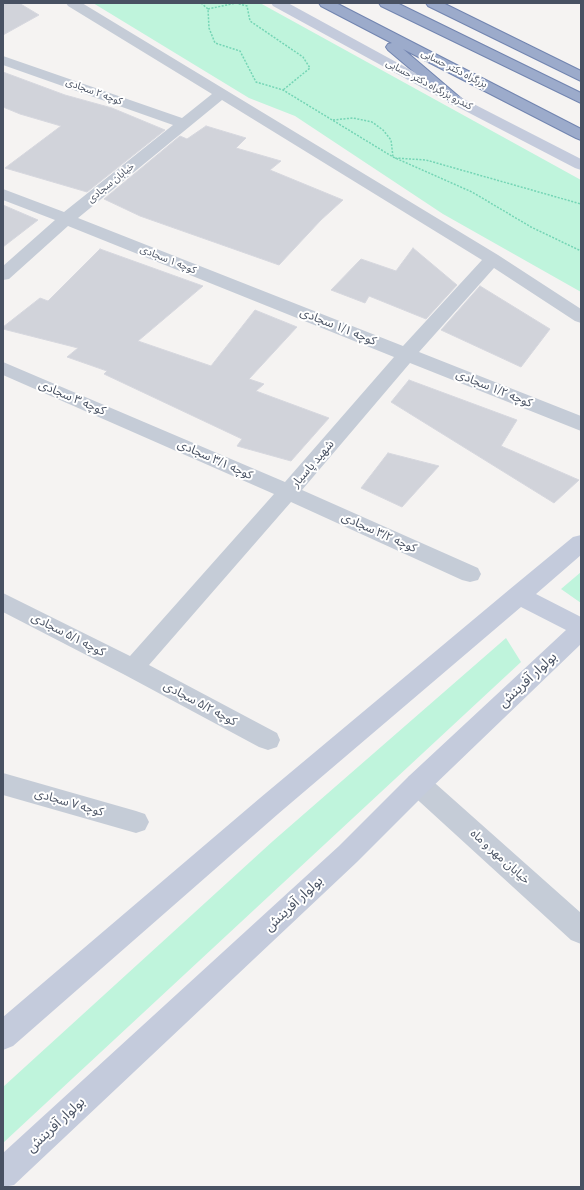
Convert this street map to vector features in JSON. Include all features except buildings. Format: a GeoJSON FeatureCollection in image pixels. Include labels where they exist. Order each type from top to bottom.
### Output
{"type":"FeatureCollection","features":[{"type":"Feature","properties":{"kind":"highway","name":"بزرگراه دکتر حسابی"},"geometry":{"type":"LineString","coordinates":[[326,3],[581,135]]}},
{"type":"Feature","properties":{"kind":"highway"},"geometry":{"type":"LineString","coordinates":[[386,3],[581,100]]}},
{"type":"Feature","properties":{"kind":"highway"},"geometry":{"type":"LineString","coordinates":[[433,3],[581,77]]}},
{"type":"Feature","properties":{"kind":"highway"},"geometry":{"type":"LineString","coordinates":[[361,21],[457,101]]}},
{"type":"Feature","properties":{"kind":"main road","name":"کندرو بزرگراه دکتر حسابی"},"geometry":{"type":"LineString","coordinates":[[278,3],[457,101],[581,166]]}},
{"type":"Feature","properties":{"kind":"main road"},"geometry":{"type":"LineString","coordinates":[[3,1036],[269,806],[581,543]]}},
{"type":"Feature","properties":{"kind":"main road"},"geometry":{"type":"LineString","coordinates":[[518,595],[581,629]]}},
{"type":"Feature","properties":{"kind":"main road","name":"بولوار آفرینش"},"geometry":{"type":"LineString","coordinates":[[3,1174],[348,854],[418,784],[581,629]]}},
{"type":"Feature","properties":{"kind":"street"},"geometry":{"type":"LineString","coordinates":[[73,3],[492,259],[581,317]]}},
{"type":"Feature","properties":{"kind":"street","name":"کوچه ۲ سجادی"},"geometry":{"type":"LineString","coordinates":[[3,60],[184,124]]}},
{"type":"Feature","properties":{"kind":"street","name":"خیابان سجادی"},"geometry":{"type":"LineString","coordinates":[[3,275],[66,219],[222,93]]}},
{"type":"Feature","properties":{"kind":"street","name":"کوچه ۱ سجادی"},"geometry":{"type":"LineString","coordinates":[[3,194],[269,300]]}},
{"type":"Feature","properties":{"kind":"street","name":"شهید پاسیار"},"geometry":{"type":"LineString","coordinates":[[133,668],[407,354],[492,259]]}},
{"type":"Feature","properties":{"kind":"street","name":"کوچه ۱/۱ سجادی"},"geometry":{"type":"LineString","coordinates":[[269,300],[407,354]]}},
{"type":"Feature","properties":{"kind":"street","name":"کوچه ۱/۲ سجادی"},"geometry":{"type":"LineString","coordinates":[[407,354],[581,424]]}},
{"type":"Feature","properties":{"kind":"street","name":"کوچه ۳ سجادی"},"geometry":{"type":"LineString","coordinates":[[3,368],[141,428]]}},
{"type":"Feature","properties":{"kind":"street","name":"کوچه ۳/۱ سجادی"},"geometry":{"type":"LineString","coordinates":[[141,428],[288,492]]}},
{"type":"Feature","properties":{"kind":"street","name":"کوچه ۳/۲ سجادی"},"geometry":{"type":"LineString","coordinates":[[288,492],[470,574]]}},
{"type":"Feature","properties":{"kind":"street","name":"کوچه ۵/۱ سجادی"},"geometry":{"type":"LineString","coordinates":[[3,602],[133,668]]}},
{"type":"Feature","properties":{"kind":"street","name":"کوچه ۵/۲ سجادی"},"geometry":{"type":"LineString","coordinates":[[133,668],[268,740]]}},
{"type":"Feature","properties":{"kind":"street","name":"کوچه ۷ سجادی"},"geometry":{"type":"LineString","coordinates":[[3,784],[136,822]]}},
{"type":"Feature","properties":{"kind":"street","name":"خیابان مهر و ماه"},"geometry":{"type":"LineString","coordinates":[[418,784],[581,931]]}},
{"type":"Feature","properties":{"kind":"path"},"geometry":{"type":"LineString","coordinates":[[201,3],[208,9],[209,28],[215,43],[240,50],[256,82],[283,90],[393,157],[472,192],[531,226],[581,251]]}},
{"type":"Feature","properties":{"kind":"path"},"geometry":{"type":"LineString","coordinates":[[208,9],[236,3],[247,6],[250,21],[303,57],[310,68],[283,90]]}},
{"type":"Feature","properties":{"kind":"path"},"geometry":{"type":"LineString","coordinates":[[332,120],[353,118],[372,122],[383,130],[391,140],[393,157]]}},
{"type":"Feature","properties":{"kind":"path"},"geometry":{"type":"LineString","coordinates":[[393,157],[426,160],[581,204]]}},
{"type":"Feature","properties":{"kind":"green space"},"geometry":{"type":"Polygon","coordinates":[[[93,3],[260,3],[581,180],[581,292],[443,214],[295,116],[249,98],[93,3]]]}},
{"type":"Feature","properties":{"kind":"green space"},"geometry":{"type":"Polygon","coordinates":[[[581,572],[581,603],[561,589],[581,572]]]}},
{"type":"Feature","properties":{"kind":"green space"},"geometry":{"type":"Polygon","coordinates":[[[506,638],[521,662],[3,1143],[3,1087],[273,841],[506,638]]]}}]}
